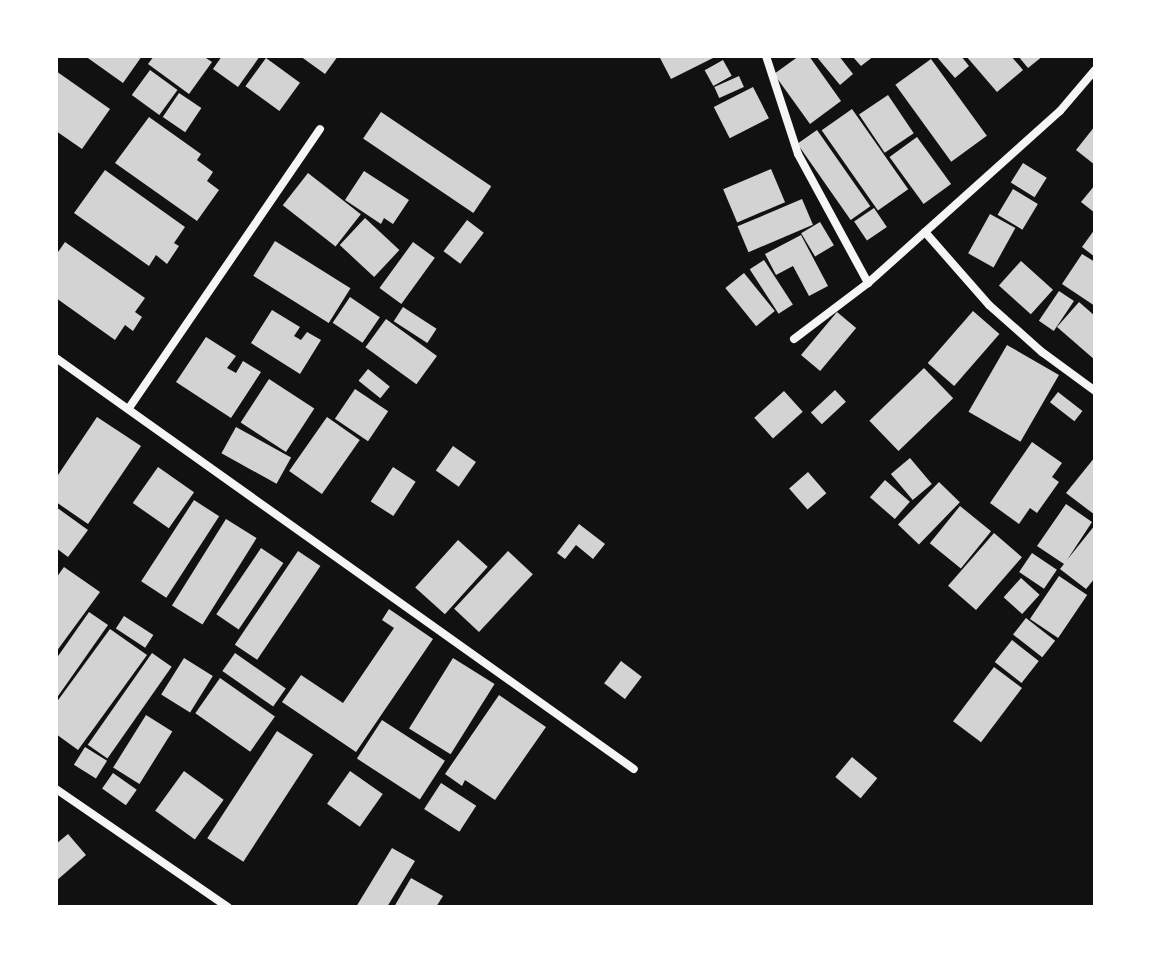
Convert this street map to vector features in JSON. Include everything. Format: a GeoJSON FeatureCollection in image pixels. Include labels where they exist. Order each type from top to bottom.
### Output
{"type":"FeatureCollection","features":[{"type":"Feature","properties":{"kind":"street"},"geometry":{"type":"LineString","coordinates":[[766,56],[798,154],[868,283]]}},
{"type":"Feature","properties":{"kind":"street"},"geometry":{"type":"LineString","coordinates":[[794,339],[868,283],[1060,111],[1095,70]]}},
{"type":"Feature","properties":{"kind":"street"},"geometry":{"type":"LineString","coordinates":[[129,408],[320,129]]}},
{"type":"Feature","properties":{"kind":"street"},"geometry":{"type":"LineString","coordinates":[[925,232],[989,305],[1042,352],[1095,391]]}},
{"type":"Feature","properties":{"kind":"street"},"geometry":{"type":"LineString","coordinates":[[56,358],[634,769]]}},
{"type":"Feature","properties":{"kind":"street"},"geometry":{"type":"LineString","coordinates":[[56,789],[228,907]]}},
{"type":"Feature","properties":{"kind":"building"},"geometry":{"type":"Polygon","coordinates":[[[85,56],[142,56],[123,83],[85,56]]]}},
{"type":"Feature","properties":{"kind":"building"},"geometry":{"type":"Polygon","coordinates":[[[154,56],[203,56],[212,62],[189,94],[148,64],[154,56]]]}},
{"type":"Feature","properties":{"kind":"building"},"geometry":{"type":"Polygon","coordinates":[[[222,56],[260,56],[238,87],[213,69],[222,56]]]}},
{"type":"Feature","properties":{"kind":"building"},"geometry":{"type":"Polygon","coordinates":[[[300,56],[338,56],[325,74],[300,56]]]}},
{"type":"Feature","properties":{"kind":"building"},"geometry":{"type":"Polygon","coordinates":[[[659,56],[717,56],[671,79],[659,56]]]}},
{"type":"Feature","properties":{"kind":"building"},"geometry":{"type":"Polygon","coordinates":[[[799,56],[809,56],[841,101],[810,124],[774,74],[799,56]]]}},
{"type":"Feature","properties":{"kind":"building"},"geometry":{"type":"Polygon","coordinates":[[[816,56],[839,56],[853,74],[840,85],[816,56]]]}},
{"type":"Feature","properties":{"kind":"building"},"geometry":{"type":"Polygon","coordinates":[[[852,56],[874,56],[861,66],[852,56]]]}},
{"type":"Feature","properties":{"kind":"building"},"geometry":{"type":"Polygon","coordinates":[[[936,56],[961,56],[969,66],[955,78],[936,56]]]}},
{"type":"Feature","properties":{"kind":"building"},"geometry":{"type":"Polygon","coordinates":[[[966,56],[1011,56],[1023,70],[997,92],[966,56]]]}},
{"type":"Feature","properties":{"kind":"building"},"geometry":{"type":"Polygon","coordinates":[[[1018,56],[1043,56],[1028,68],[1018,56]]]}},
{"type":"Feature","properties":{"kind":"building"},"geometry":{"type":"Polygon","coordinates":[[[266,58],[300,83],[279,111],[245,86],[266,58]]]}},
{"type":"Feature","properties":{"kind":"building"},"geometry":{"type":"Polygon","coordinates":[[[931,59],[987,136],[951,162],[895,85],[931,59]]]}},
{"type":"Feature","properties":{"kind":"building"},"geometry":{"type":"Polygon","coordinates":[[[723,60],[732,76],[713,86],[705,70],[723,60]]]}},
{"type":"Feature","properties":{"kind":"building"},"geometry":{"type":"Polygon","coordinates":[[[150,70],[178,90],[159,115],[132,95],[150,70]]]}},
{"type":"Feature","properties":{"kind":"building"},"geometry":{"type":"Polygon","coordinates":[[[56,71],[110,109],[82,149],[56,131],[56,71]]]}},
{"type":"Feature","properties":{"kind":"building"},"geometry":{"type":"Polygon","coordinates":[[[739,76],[744,87],[719,98],[714,87],[739,76]]]}},
{"type":"Feature","properties":{"kind":"building"},"geometry":{"type":"Polygon","coordinates":[[[753,87],[769,118],[730,138],[714,107],[753,87]]]}},
{"type":"Feature","properties":{"kind":"building"},"geometry":{"type":"Polygon","coordinates":[[[179,93],[201,108],[185,132],[163,117],[179,93]]]}},
{"type":"Feature","properties":{"kind":"building"},"geometry":{"type":"Polygon","coordinates":[[[888,95],[914,133],[885,153],[859,115],[888,95]]]}},
{"type":"Feature","properties":{"kind":"building"},"geometry":{"type":"Polygon","coordinates":[[[852,109],[908,189],[878,210],[822,130],[852,109]]]}},
{"type":"Feature","properties":{"kind":"building"},"geometry":{"type":"Polygon","coordinates":[[[381,112],[491,186],[473,213],[363,139],[381,112]]]}},
{"type":"Feature","properties":{"kind":"building"},"geometry":{"type":"Polygon","coordinates":[[[149,117],[201,154],[197,160],[213,172],[207,181],[219,190],[197,221],[115,163],[149,117]]]}},
{"type":"Feature","properties":{"kind":"building"},"geometry":{"type":"Polygon","coordinates":[[[1095,126],[1095,165],[1076,150],[1095,126]]]}},
{"type":"Feature","properties":{"kind":"building"},"geometry":{"type":"Polygon","coordinates":[[[817,130],[870,206],[851,220],[797,144],[817,130]]]}},
{"type":"Feature","properties":{"kind":"building"},"geometry":{"type":"Polygon","coordinates":[[[917,137],[951,184],[924,204],[889,157],[917,137]]]}},
{"type":"Feature","properties":{"kind":"building"},"geometry":{"type":"Polygon","coordinates":[[[1023,163],[1047,178],[1035,197],[1011,183],[1023,163]]]}},
{"type":"Feature","properties":{"kind":"building"},"geometry":{"type":"Polygon","coordinates":[[[771,169],[785,202],[737,222],[723,189],[771,169]]]}},
{"type":"Feature","properties":{"kind":"building"},"geometry":{"type":"Polygon","coordinates":[[[105,170],[185,227],[174,243],[179,246],[167,264],[156,255],[149,266],[74,213],[105,170]]]}},
{"type":"Feature","properties":{"kind":"building"},"geometry":{"type":"Polygon","coordinates":[[[364,171],[409,200],[393,224],[384,218],[381,224],[345,200],[364,171]]]}},
{"type":"Feature","properties":{"kind":"building"},"geometry":{"type":"Polygon","coordinates":[[[308,173],[361,214],[336,247],[283,205],[308,173]]]}},
{"type":"Feature","properties":{"kind":"building"},"geometry":{"type":"Polygon","coordinates":[[[1095,185],[1095,213],[1081,202],[1095,185]]]}},
{"type":"Feature","properties":{"kind":"building"},"geometry":{"type":"Polygon","coordinates":[[[1013,189],[1038,204],[1022,230],[998,215],[1013,189]]]}},
{"type":"Feature","properties":{"kind":"building"},"geometry":{"type":"Polygon","coordinates":[[[802,199],[813,225],[749,252],[738,226],[802,199]]]}},
{"type":"Feature","properties":{"kind":"building"},"geometry":{"type":"Polygon","coordinates":[[[874,208],[887,227],[867,240],[854,221],[874,208]]]}},
{"type":"Feature","properties":{"kind":"building"},"geometry":{"type":"Polygon","coordinates":[[[990,214],[1015,228],[994,267],[968,253],[990,214]]]}},
{"type":"Feature","properties":{"kind":"building"},"geometry":{"type":"Polygon","coordinates":[[[365,218],[399,250],[374,277],[340,245],[365,218]]]}},
{"type":"Feature","properties":{"kind":"building"},"geometry":{"type":"Polygon","coordinates":[[[467,220],[484,233],[460,264],[444,251],[467,220]]]}},
{"type":"Feature","properties":{"kind":"building"},"geometry":{"type":"Polygon","coordinates":[[[820,222],[834,245],[815,256],[801,233],[820,222]]]}},
{"type":"Feature","properties":{"kind":"building"},"geometry":{"type":"Polygon","coordinates":[[[1095,229],[1095,257],[1082,247],[1095,229]]]}},
{"type":"Feature","properties":{"kind":"building"},"geometry":{"type":"Polygon","coordinates":[[[801,235],[828,286],[809,296],[793,266],[776,275],[765,254],[801,235]]]}},
{"type":"Feature","properties":{"kind":"building"},"geometry":{"type":"Polygon","coordinates":[[[275,241],[350,288],[329,323],[253,276],[275,241]]]}},
{"type":"Feature","properties":{"kind":"building"},"geometry":{"type":"Polygon","coordinates":[[[65,242],[145,298],[135,312],[142,317],[133,331],[125,325],[115,340],[56,298],[56,255],[65,242]]]}},
{"type":"Feature","properties":{"kind":"building"},"geometry":{"type":"Polygon","coordinates":[[[413,242],[435,258],[401,304],[379,288],[413,242]]]}},
{"type":"Feature","properties":{"kind":"building"},"geometry":{"type":"Polygon","coordinates":[[[1082,254],[1095,262],[1095,306],[1062,284],[1082,254]]]}},
{"type":"Feature","properties":{"kind":"building"},"geometry":{"type":"Polygon","coordinates":[[[764,260],[793,304],[779,314],[750,269],[764,260]]]}},
{"type":"Feature","properties":{"kind":"building"},"geometry":{"type":"Polygon","coordinates":[[[1021,261],[1053,290],[1031,314],[999,286],[1021,261]]]}},
{"type":"Feature","properties":{"kind":"building"},"geometry":{"type":"Polygon","coordinates":[[[744,273],[775,311],[756,326],[725,288],[744,273]]]}},
{"type":"Feature","properties":{"kind":"building"},"geometry":{"type":"Polygon","coordinates":[[[1059,291],[1074,301],[1054,331],[1039,321],[1059,291]]]}},
{"type":"Feature","properties":{"kind":"building"},"geometry":{"type":"Polygon","coordinates":[[[350,297],[380,317],[363,343],[333,323],[350,297]]]}},
{"type":"Feature","properties":{"kind":"building"},"geometry":{"type":"Polygon","coordinates":[[[1079,302],[1095,316],[1095,360],[1057,327],[1079,302]]]}},
{"type":"Feature","properties":{"kind":"building"},"geometry":{"type":"Polygon","coordinates":[[[403,307],[437,329],[427,343],[394,321],[403,307]]]}},
{"type":"Feature","properties":{"kind":"building"},"geometry":{"type":"Polygon","coordinates":[[[272,310],[300,327],[294,336],[301,340],[307,332],[321,340],[300,374],[251,343],[272,310]]]}},
{"type":"Feature","properties":{"kind":"building"},"geometry":{"type":"Polygon","coordinates":[[[973,311],[999,334],[954,386],[928,363],[973,311]]]}},
{"type":"Feature","properties":{"kind":"building"},"geometry":{"type":"Polygon","coordinates":[[[837,312],[856,328],[820,371],[801,355],[837,312]]]}},
{"type":"Feature","properties":{"kind":"building"},"geometry":{"type":"Polygon","coordinates":[[[386,319],[437,356],[416,384],[365,347],[386,319]]]}},
{"type":"Feature","properties":{"kind":"building"},"geometry":{"type":"Polygon","coordinates":[[[206,337],[236,356],[227,368],[236,373],[243,361],[261,372],[231,418],[176,382],[206,337]]]}},
{"type":"Feature","properties":{"kind":"building"},"geometry":{"type":"Polygon","coordinates":[[[1007,345],[1059,375],[1020,442],[968,412],[1007,345]]]}},
{"type":"Feature","properties":{"kind":"building"},"geometry":{"type":"Polygon","coordinates":[[[924,368],[953,398],[899,451],[869,421],[924,368]]]}},
{"type":"Feature","properties":{"kind":"building"},"geometry":{"type":"Polygon","coordinates":[[[368,369],[390,387],[380,398],[359,381],[368,369]]]}},
{"type":"Feature","properties":{"kind":"building"},"geometry":{"type":"Polygon","coordinates":[[[269,379],[314,408],[286,452],[241,423],[269,379]]]}},
{"type":"Feature","properties":{"kind":"building"},"geometry":{"type":"Polygon","coordinates":[[[355,389],[388,411],[368,441],[335,419],[355,389]]]}},
{"type":"Feature","properties":{"kind":"building"},"geometry":{"type":"Polygon","coordinates":[[[835,390],[846,402],[822,424],[811,413],[835,390]]]}},
{"type":"Feature","properties":{"kind":"building"},"geometry":{"type":"Polygon","coordinates":[[[784,391],[803,412],[773,439],[754,418],[784,391]]]}},
{"type":"Feature","properties":{"kind":"building"},"geometry":{"type":"Polygon","coordinates":[[[1058,392],[1082,411],[1074,421],[1050,402],[1058,392]]]}},
{"type":"Feature","properties":{"kind":"building"},"geometry":{"type":"Polygon","coordinates":[[[97,417],[141,446],[88,524],[56,502],[56,478],[97,417]]]}},
{"type":"Feature","properties":{"kind":"building"},"geometry":{"type":"Polygon","coordinates":[[[327,417],[360,440],[322,494],[289,471],[327,417]]]}},
{"type":"Feature","properties":{"kind":"building"},"geometry":{"type":"Polygon","coordinates":[[[236,427],[291,458],[277,484],[221,453],[236,427]]]}},
{"type":"Feature","properties":{"kind":"building"},"geometry":{"type":"Polygon","coordinates":[[[1032,442],[1062,463],[1052,477],[1059,482],[1037,513],[1030,508],[1019,524],[990,503],[1032,442]]]}},
{"type":"Feature","properties":{"kind":"building"},"geometry":{"type":"Polygon","coordinates":[[[453,446],[476,462],[459,487],[436,471],[453,446]]]}},
{"type":"Feature","properties":{"kind":"building"},"geometry":{"type":"Polygon","coordinates":[[[1095,457],[1095,515],[1066,493],[1095,457]]]}},
{"type":"Feature","properties":{"kind":"building"},"geometry":{"type":"Polygon","coordinates":[[[910,458],[932,484],[913,500],[891,474],[910,458]]]}},
{"type":"Feature","properties":{"kind":"building"},"geometry":{"type":"Polygon","coordinates":[[[158,467],[194,492],[169,528],[133,503],[158,467]]]}},
{"type":"Feature","properties":{"kind":"building"},"geometry":{"type":"Polygon","coordinates":[[[393,467],[416,482],[393,516],[371,501],[393,467]]]}},
{"type":"Feature","properties":{"kind":"building"},"geometry":{"type":"Polygon","coordinates":[[[808,472],[826,493],[808,510],[789,488],[808,472]]]}},
{"type":"Feature","properties":{"kind":"building"},"geometry":{"type":"Polygon","coordinates":[[[885,480],[910,502],[895,519],[870,497],[885,480]]]}},
{"type":"Feature","properties":{"kind":"building"},"geometry":{"type":"Polygon","coordinates":[[[939,482],[960,502],[919,545],[898,524],[939,482]]]}},
{"type":"Feature","properties":{"kind":"building"},"geometry":{"type":"Polygon","coordinates":[[[194,500],[219,516],[166,598],[141,581],[194,500]]]}},
{"type":"Feature","properties":{"kind":"building"},"geometry":{"type":"Polygon","coordinates":[[[1066,504],[1092,522],[1067,560],[1095,525],[1095,578],[1086,589],[1060,569],[1064,564],[1037,546],[1066,504]]]}},
{"type":"Feature","properties":{"kind":"building"},"geometry":{"type":"Polygon","coordinates":[[[960,506],[991,531],[961,568],[930,543],[960,506]]]}},
{"type":"Feature","properties":{"kind":"building"},"geometry":{"type":"Polygon","coordinates":[[[56,507],[88,530],[68,557],[56,548],[56,507]]]}},
{"type":"Feature","properties":{"kind":"building"},"geometry":{"type":"Polygon","coordinates":[[[226,519],[257,538],[202,625],[172,606],[226,519]]]}},
{"type":"Feature","properties":{"kind":"building"},"geometry":{"type":"Polygon","coordinates":[[[579,524],[605,544],[593,559],[576,545],[565,559],[557,553],[579,524]]]}},
{"type":"Feature","properties":{"kind":"building"},"geometry":{"type":"Polygon","coordinates":[[[994,533],[1022,557],[976,610],[948,586],[994,533]]]}},
{"type":"Feature","properties":{"kind":"building"},"geometry":{"type":"Polygon","coordinates":[[[458,540],[488,567],[445,614],[415,588],[458,540]]]}},
{"type":"Feature","properties":{"kind":"building"},"geometry":{"type":"Polygon","coordinates":[[[261,548],[283,563],[239,629],[216,614],[261,548]]]}},
{"type":"Feature","properties":{"kind":"building"},"geometry":{"type":"Polygon","coordinates":[[[298,551],[320,566],[257,660],[235,645],[298,551]]]}},
{"type":"Feature","properties":{"kind":"building"},"geometry":{"type":"Polygon","coordinates":[[[508,551],[533,574],[479,632],[454,609],[508,551]]]}},
{"type":"Feature","properties":{"kind":"building"},"geometry":{"type":"Polygon","coordinates":[[[1032,553],[1057,570],[1044,589],[1019,572],[1032,553]]]}},
{"type":"Feature","properties":{"kind":"building"},"geometry":{"type":"Polygon","coordinates":[[[64,567],[100,592],[56,652],[56,578],[64,567]]]}},
{"type":"Feature","properties":{"kind":"building"},"geometry":{"type":"Polygon","coordinates":[[[1059,576],[1087,595],[1058,638],[1030,619],[1059,576]]]}},
{"type":"Feature","properties":{"kind":"building"},"geometry":{"type":"Polygon","coordinates":[[[1021,578],[1040,595],[1022,614],[1004,597],[1021,578]]]}},
{"type":"Feature","properties":{"kind":"building"},"geometry":{"type":"Polygon","coordinates":[[[389,609],[433,639],[356,752],[282,702],[301,675],[343,703],[394,628],[382,620],[389,609]]]}},
{"type":"Feature","properties":{"kind":"building"},"geometry":{"type":"Polygon","coordinates":[[[89,612],[108,625],[56,699],[56,659],[89,612]]]}},
{"type":"Feature","properties":{"kind":"building"},"geometry":{"type":"Polygon","coordinates":[[[124,616],[153,635],[145,648],[116,629],[124,616]]]}},
{"type":"Feature","properties":{"kind":"building"},"geometry":{"type":"Polygon","coordinates":[[[1026,618],[1055,641],[1042,657],[1013,635],[1026,618]]]}},
{"type":"Feature","properties":{"kind":"building"},"geometry":{"type":"Polygon","coordinates":[[[110,629],[147,655],[78,750],[56,734],[56,703],[110,629]]]}},
{"type":"Feature","properties":{"kind":"building"},"geometry":{"type":"Polygon","coordinates":[[[1012,640],[1039,661],[1022,683],[995,662],[1012,640]]]}},
{"type":"Feature","properties":{"kind":"building"},"geometry":{"type":"Polygon","coordinates":[[[152,653],[172,667],[107,759],[88,745],[152,653]]]}},
{"type":"Feature","properties":{"kind":"building"},"geometry":{"type":"Polygon","coordinates":[[[235,653],[286,689],[273,707],[222,671],[235,653]]]}},
{"type":"Feature","properties":{"kind":"building"},"geometry":{"type":"Polygon","coordinates":[[[184,658],[213,676],[190,712],[161,694],[184,658]]]}},
{"type":"Feature","properties":{"kind":"building"},"geometry":{"type":"Polygon","coordinates":[[[453,658],[495,684],[451,754],[409,728],[453,658]]]}},
{"type":"Feature","properties":{"kind":"building"},"geometry":{"type":"Polygon","coordinates":[[[621,661],[642,677],[625,699],[604,683],[621,661]]]}},
{"type":"Feature","properties":{"kind":"building"},"geometry":{"type":"Polygon","coordinates":[[[994,667],[1022,688],[981,742],[953,721],[994,667]]]}},
{"type":"Feature","properties":{"kind":"building"},"geometry":{"type":"Polygon","coordinates":[[[220,678],[275,716],[250,752],[195,713],[220,678]]]}},
{"type":"Feature","properties":{"kind":"building"},"geometry":{"type":"Polygon","coordinates":[[[499,695],[546,727],[495,800],[465,780],[462,786],[445,774],[499,695]]]}},
{"type":"Feature","properties":{"kind":"building"},"geometry":{"type":"Polygon","coordinates":[[[146,715],[172,731],[139,784],[113,768],[146,715]]]}},
{"type":"Feature","properties":{"kind":"building"},"geometry":{"type":"Polygon","coordinates":[[[382,720],[445,761],[420,799],[357,759],[382,720]]]}},
{"type":"Feature","properties":{"kind":"building"},"geometry":{"type":"Polygon","coordinates":[[[277,731],[313,754],[243,862],[207,838],[277,731]]]}},
{"type":"Feature","properties":{"kind":"building"},"geometry":{"type":"Polygon","coordinates":[[[85,747],[107,761],[96,779],[74,765],[85,747]]]}},
{"type":"Feature","properties":{"kind":"building"},"geometry":{"type":"Polygon","coordinates":[[[852,757],[877,778],[861,798],[835,777],[852,757]]]}},
{"type":"Feature","properties":{"kind":"building"},"geometry":{"type":"Polygon","coordinates":[[[184,771],[224,800],[195,839],[155,811],[184,771]]]}},
{"type":"Feature","properties":{"kind":"building"},"geometry":{"type":"Polygon","coordinates":[[[350,771],[383,794],[360,827],[327,804],[350,771]]]}},
{"type":"Feature","properties":{"kind":"building"},"geometry":{"type":"Polygon","coordinates":[[[113,773],[137,790],[126,805],[102,789],[113,773]]]}},
{"type":"Feature","properties":{"kind":"building"},"geometry":{"type":"Polygon","coordinates":[[[441,783],[476,806],[459,832],[424,809],[441,783]]]}},
{"type":"Feature","properties":{"kind":"building"},"geometry":{"type":"Polygon","coordinates":[[[68,834],[86,855],[56,881],[56,844],[68,834]]]}},
{"type":"Feature","properties":{"kind":"building"},"geometry":{"type":"Polygon","coordinates":[[[392,848],[415,861],[387,907],[356,907],[392,848]]]}},
{"type":"Feature","properties":{"kind":"building"},"geometry":{"type":"Polygon","coordinates":[[[411,878],[443,896],[436,907],[394,907],[411,878]]]}}]}
